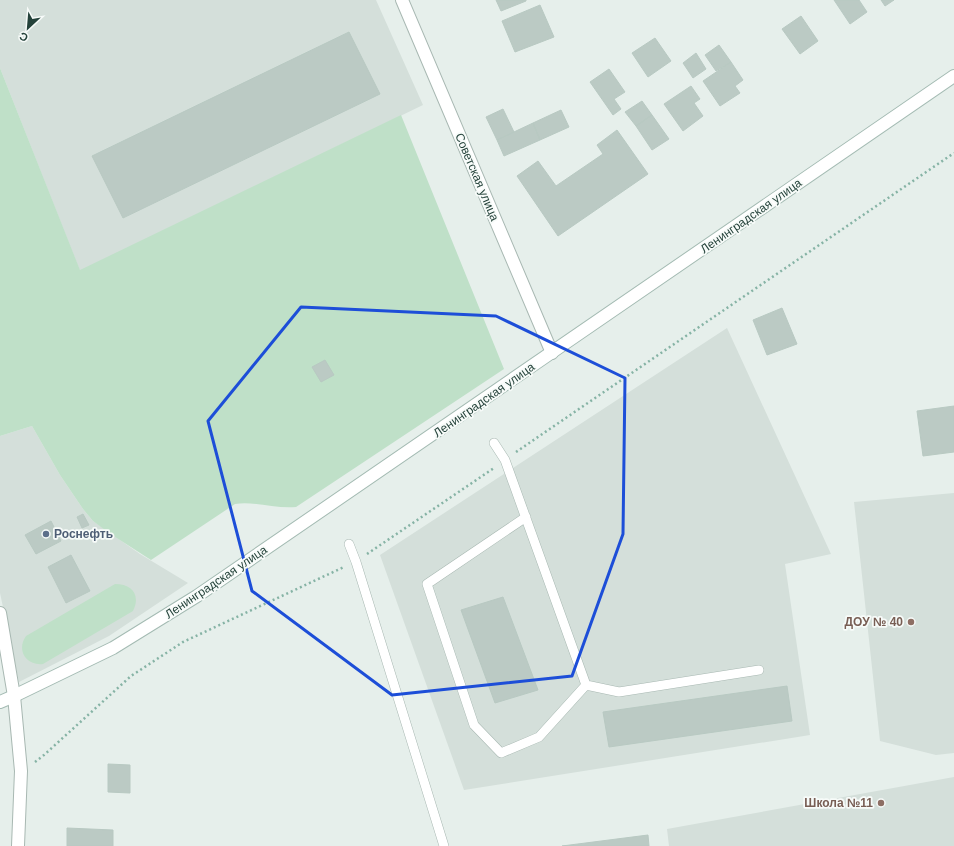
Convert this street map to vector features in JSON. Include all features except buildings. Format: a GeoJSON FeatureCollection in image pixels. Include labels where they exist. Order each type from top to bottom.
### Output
{"type":"FeatureCollection","features":[{"type":"Feature","properties":{"kind":"main road","name":"Советская улица"},"geometry":{"type":"LineString","coordinates":[[402,0],[552,353]]}},
{"type":"Feature","properties":{"kind":"main road","name":"Ленинградская улица"},"geometry":{"type":"LineString","coordinates":[[0,702],[113,648],[197,596],[954,76]]}},
{"type":"Feature","properties":{"kind":"main road"},"geometry":{"type":"LineString","coordinates":[[0,613],[14,696],[21,771],[18,846]]}},
{"type":"Feature","properties":{"kind":"lane"},"geometry":{"type":"LineString","coordinates":[[494,443],[505,460],[586,685]]}},
{"type":"Feature","properties":{"kind":"lane"},"geometry":{"type":"LineString","coordinates":[[526,518],[427,584],[474,724],[501,753],[539,737],[586,685]]}},
{"type":"Feature","properties":{"kind":"lane"},"geometry":{"type":"LineString","coordinates":[[349,544],[356,562],[444,846]]}},
{"type":"Feature","properties":{"kind":"lane"},"geometry":{"type":"LineString","coordinates":[[586,685],[619,692],[759,670]]}},
{"type":"Feature","properties":{"kind":"path"},"geometry":{"type":"LineString","coordinates":[[21,771],[44,755],[130,676],[183,642],[356,562],[954,153]]}},
{"type":"Feature","properties":{"kind":"highlighted area"},"geometry":{"type":"Polygon","coordinates":[[[301,307],[496,316],[625,378],[623,534],[572,676],[392,695],[252,591],[208,421],[301,307]]]}},
{"type":"Feature","properties":{"kind":"shaded area"},"geometry":{"type":"Polygon","coordinates":[[[0,0],[376,0],[423,105],[80,271],[0,68],[0,0]]]}},
{"type":"Feature","properties":{"kind":"shaded area"},"geometry":{"type":"Polygon","coordinates":[[[727,328],[831,554],[785,564],[810,735],[464,790],[380,555],[727,328]]]}},
{"type":"Feature","properties":{"kind":"shaded area"},"geometry":{"type":"Polygon","coordinates":[[[32,426],[60,475],[93,521],[140,554],[188,583],[109,636],[19,682],[0,593],[0,436],[32,426]]]}},
{"type":"Feature","properties":{"kind":"shaded area","name":"ДОУ № 40"},"geometry":{"type":"Polygon","coordinates":[[[954,493],[954,753],[936,755],[880,741],[854,502],[954,493]]]}},
{"type":"Feature","properties":{"kind":"shaded area","name":"Школа №11"},"geometry":{"type":"Polygon","coordinates":[[[954,777],[954,846],[669,846],[667,829],[954,777]]]}},
{"type":"Feature","properties":{"kind":"green space"},"geometry":{"type":"Polygon","coordinates":[[[0,68],[80,270],[401,115],[504,369],[296,507],[281,507],[250,503],[235,504],[151,560],[93,521],[60,475],[32,426],[0,436],[0,68]]]}},
{"type":"Feature","properties":{"kind":"green space"},"geometry":{"type":"Polygon","coordinates":[[[115,584],[130,588],[135,595],[136,600],[133,611],[43,664],[32,662],[24,656],[22,647],[26,636],[115,584]]]}},
{"type":"Feature","properties":{"kind":"place","name":"Роснефть"},"geometry":{"type":"Point","coordinates":[46,534]}},
{"type":"Feature","properties":{"kind":"place","name":"ДОУ № 40"},"geometry":{"type":"Point","coordinates":[911,622]}},
{"type":"Feature","properties":{"kind":"place","name":"Школа №11"},"geometry":{"type":"Point","coordinates":[881,803]}}]}
